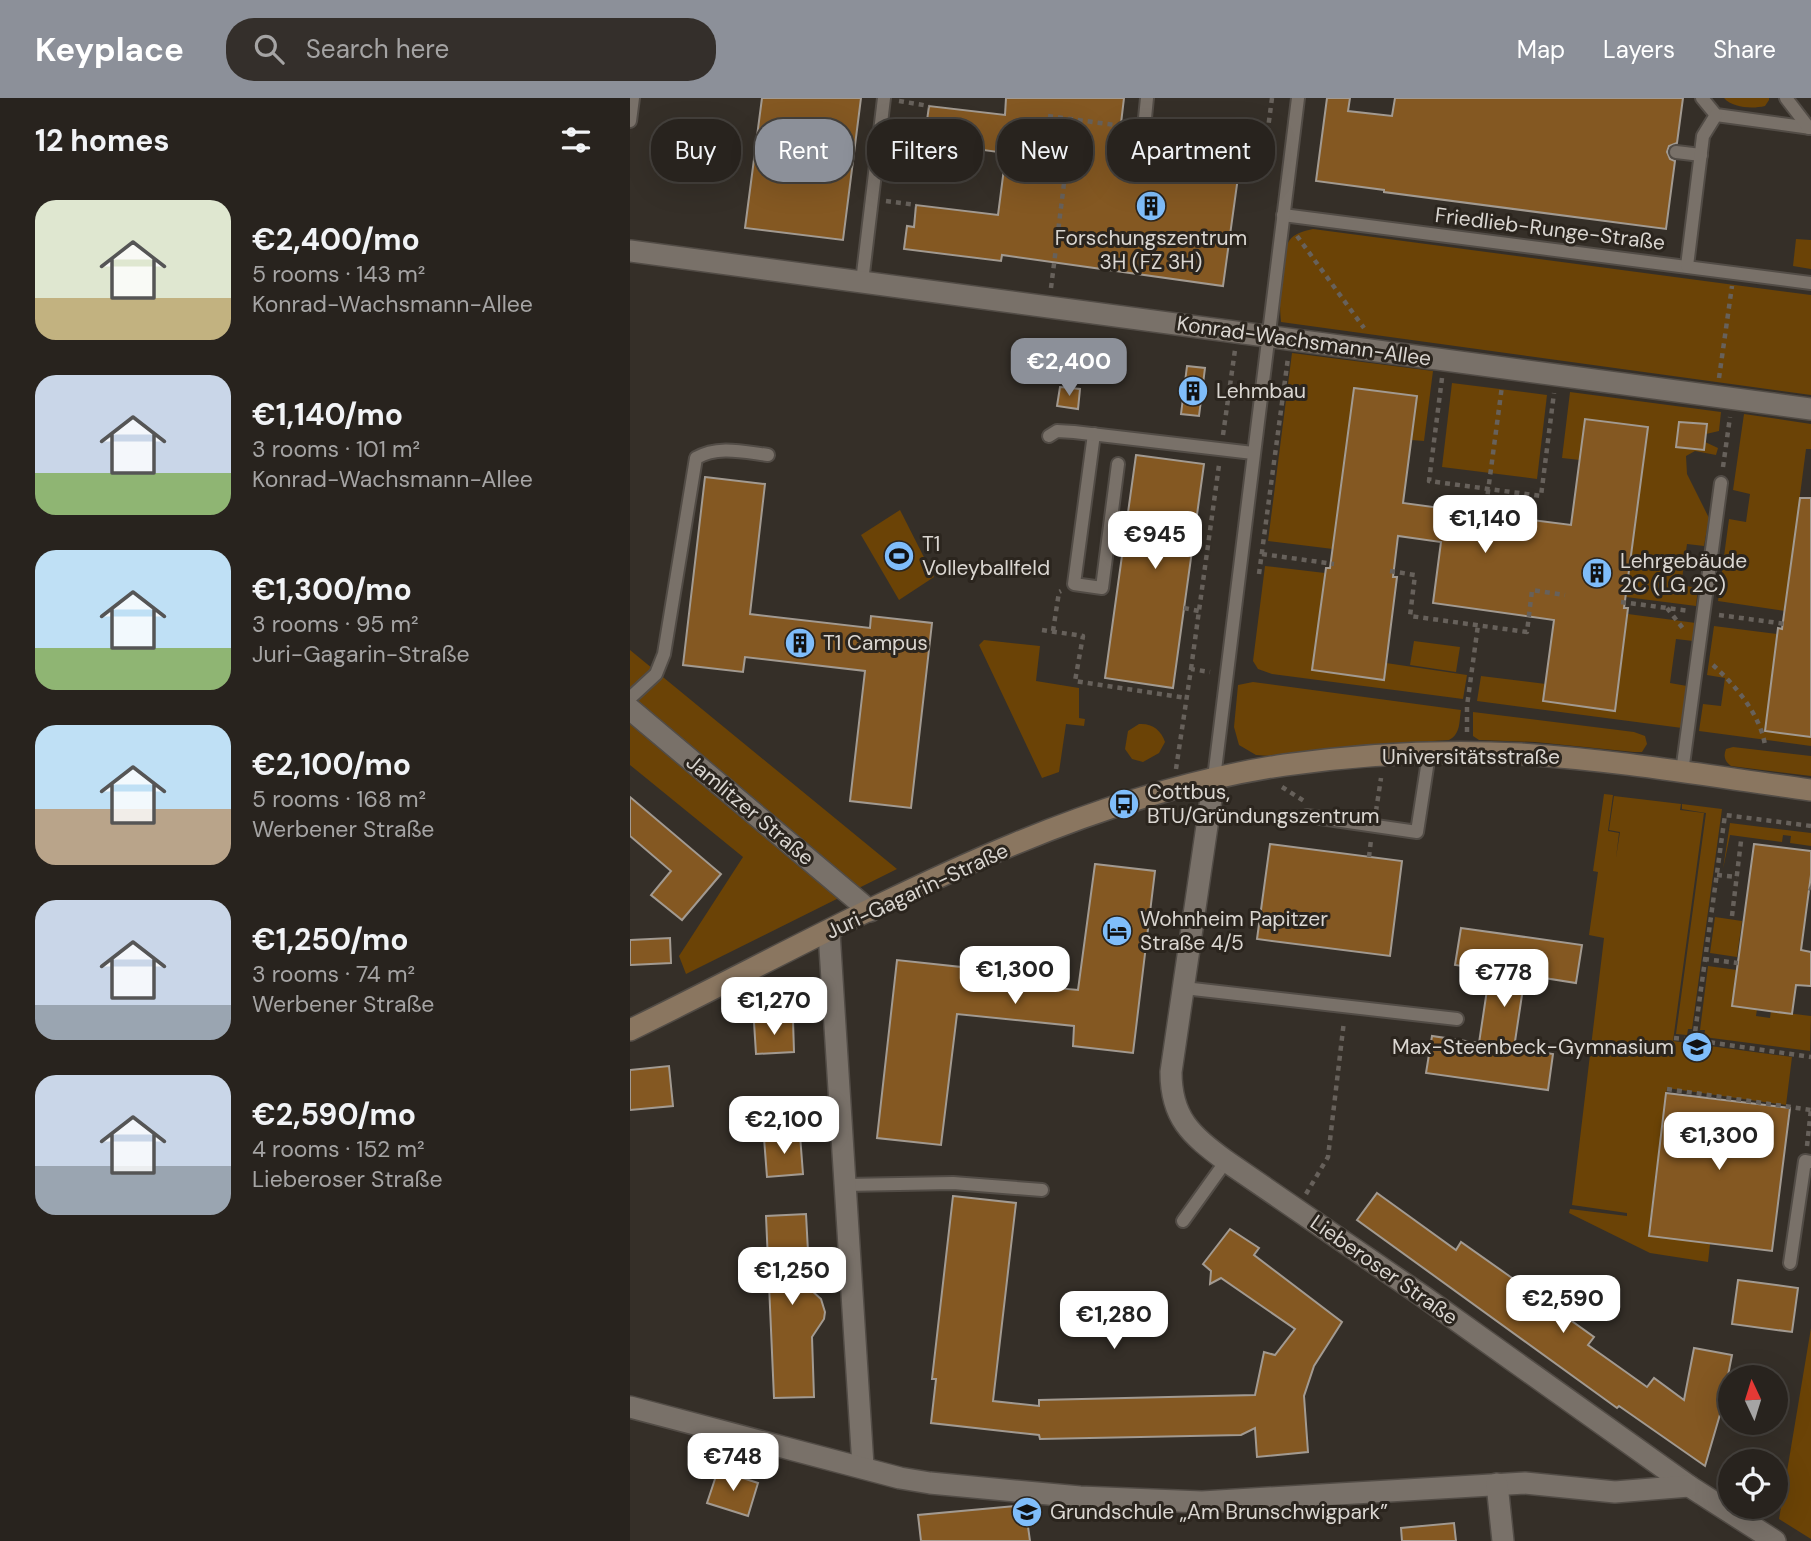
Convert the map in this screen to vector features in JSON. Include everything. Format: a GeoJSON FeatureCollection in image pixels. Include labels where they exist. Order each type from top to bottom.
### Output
{"type":"FeatureCollection","features":[{"type":"Feature","properties":{"kind":"street","name":"Konrad-Wachsmann-Allee"},"geometry":{"type":"LineString","coordinates":[[630,251],[1811,409]]}},
{"type":"Feature","properties":{"kind":"street","name":"Jamlitzer Straße"},"geometry":{"type":"LineString","coordinates":[[630,709],[870,911]]}},
{"type":"Feature","properties":{"kind":"street","name":"Universitätsstraße"},"geometry":{"type":"LineString","coordinates":[[1214,778],[1285,765],[1429,754],[1517,754],[1682,772],[1811,790]]}},
{"type":"Feature","properties":{"kind":"street","name":"Juri-Gagarin-Straße"},"geometry":{"type":"LineString","coordinates":[[630,1030],[870,911],[1001,850],[1062,825],[1214,778]]}},
{"type":"Feature","properties":{"kind":"street"},"geometry":{"type":"LineString","coordinates":[[1184,988],[1214,778]]}},
{"type":"Feature","properties":{"kind":"street"},"geometry":{"type":"LineString","coordinates":[[829,932],[863,1466]]}},
{"type":"Feature","properties":{"kind":"street","name":"Lieberoser Straße"},"geometry":{"type":"LineString","coordinates":[[1184,988],[1171,1072],[1171,1089],[1176,1108],[1184,1125],[1191,1132],[1226,1161],[1424,1297],[1689,1486],[1775,1541]]}},
{"type":"Feature","properties":{"kind":"street"},"geometry":{"type":"LineString","coordinates":[[630,1407],[863,1466],[900,1478],[1080,1497],[1202,1502],[1525,1483],[1615,1492],[1689,1486]]}},
{"type":"Feature","properties":{"kind":"street"},"geometry":{"type":"LineString","coordinates":[[1497,1484],[1503,1541]]}},
{"type":"Feature","properties":{"kind":"lane"},"geometry":{"type":"LineString","coordinates":[[630,121],[633,98]]}},
{"type":"Feature","properties":{"kind":"lane"},"geometry":{"type":"LineString","coordinates":[[1144,119],[1147,98]]}},
{"type":"Feature","properties":{"kind":"lane"},"geometry":{"type":"LineString","coordinates":[[1214,778],[1298,98]]}},
{"type":"Feature","properties":{"kind":"lane"},"geometry":{"type":"LineString","coordinates":[[1702,98],[1716,115],[1810,128]]}},
{"type":"Feature","properties":{"kind":"lane"},"geometry":{"type":"LineString","coordinates":[[1786,98],[1810,128]]}},
{"type":"Feature","properties":{"kind":"lane"},"geometry":{"type":"LineString","coordinates":[[862,282],[884,99]]}},
{"type":"Feature","properties":{"kind":"lane"},"geometry":{"type":"LineString","coordinates":[[1688,267],[1703,136],[1716,115]]}},
{"type":"Feature","properties":{"kind":"lane"},"geometry":{"type":"LineString","coordinates":[[1676,152],[1701,155]]}},
{"type":"Feature","properties":{"kind":"lane","name":"Friedlieb-Runge-Straße"},"geometry":{"type":"LineString","coordinates":[[1283,215],[1811,283]]}},
{"type":"Feature","properties":{"kind":"lane"},"geometry":{"type":"LineString","coordinates":[[1049,436],[1057,431],[1094,434],[1253,453]]}},
{"type":"Feature","properties":{"kind":"lane"},"geometry":{"type":"LineString","coordinates":[[1094,434],[1074,584],[1102,588],[1118,464]]}},
{"type":"Feature","properties":{"kind":"lane"},"geometry":{"type":"LineString","coordinates":[[630,698],[656,674],[664,654],[696,458],[707,451],[768,454]]}},
{"type":"Feature","properties":{"kind":"lane"},"geometry":{"type":"LineString","coordinates":[[1682,772],[1721,483]]}},
{"type":"Feature","properties":{"kind":"lane"},"geometry":{"type":"LineString","coordinates":[[1307,816],[1417,832],[1429,754]]}},
{"type":"Feature","properties":{"kind":"lane"},"geometry":{"type":"LineString","coordinates":[[1184,988],[1457,1019]]}},
{"type":"Feature","properties":{"kind":"lane"},"geometry":{"type":"LineString","coordinates":[[1183,1221],[1226,1161]]}},
{"type":"Feature","properties":{"kind":"lane"},"geometry":{"type":"LineString","coordinates":[[1790,1263],[1808,1161]]}},
{"type":"Feature","properties":{"kind":"lane"},"geometry":{"type":"LineString","coordinates":[[845,1185],[953,1183],[1042,1190]]}},
{"type":"Feature","properties":{"kind":"path"},"geometry":{"type":"LineString","coordinates":[[1269,119],[1272,98]]}},
{"type":"Feature","properties":{"kind":"path"},"geometry":{"type":"LineString","coordinates":[[884,99],[929,106]]}},
{"type":"Feature","properties":{"kind":"path"},"geometry":{"type":"LineString","coordinates":[[1049,307],[1064,182]]}},
{"type":"Feature","properties":{"kind":"path"},"geometry":{"type":"LineString","coordinates":[[872,199],[916,205]]}},
{"type":"Feature","properties":{"kind":"path"},"geometry":{"type":"LineString","coordinates":[[1283,215],[1381,351]]}},
{"type":"Feature","properties":{"kind":"path"},"geometry":{"type":"LineString","coordinates":[[1721,483],[1724,397],[1734,272]]}},
{"type":"Feature","properties":{"kind":"path"},"geometry":{"type":"LineString","coordinates":[[1178,758],[1237,332]]}},
{"type":"Feature","properties":{"kind":"path"},"geometry":{"type":"LineString","coordinates":[[1258,581],[1290,339]]}},
{"type":"Feature","properties":{"kind":"path"},"geometry":{"type":"LineString","coordinates":[[1445,360],[1429,481],[1541,496],[1557,375]]}},
{"type":"Feature","properties":{"kind":"path"},"geometry":{"type":"LineString","coordinates":[[1485,514],[1505,368]]}},
{"type":"Feature","properties":{"kind":"path"},"geometry":{"type":"LineString","coordinates":[[1262,554],[1334,564]]}},
{"type":"Feature","properties":{"kind":"path"},"geometry":{"type":"LineString","coordinates":[[1390,571],[1415,575],[1410,616],[1527,632],[1532,590],[1565,595]]}},
{"type":"Feature","properties":{"kind":"path"},"geometry":{"type":"LineString","coordinates":[[1053,631],[1059,592]]}},
{"type":"Feature","properties":{"kind":"path"},"geometry":{"type":"LineString","coordinates":[[1184,608],[1199,611]]}},
{"type":"Feature","properties":{"kind":"path"},"geometry":{"type":"LineString","coordinates":[[1667,608],[1724,674],[1754,714],[1763,733],[1765,745]]}},
{"type":"Feature","properties":{"kind":"path"},"geometry":{"type":"LineString","coordinates":[[1466,706],[1478,625]]}},
{"type":"Feature","properties":{"kind":"path"},"geometry":{"type":"LineString","coordinates":[[1042,630],[1083,636],[1075,681],[1186,698]]}},
{"type":"Feature","properties":{"kind":"path"},"geometry":{"type":"LineString","coordinates":[[1191,669],[1227,674]]}},
{"type":"Feature","properties":{"kind":"path"},"geometry":{"type":"LineString","coordinates":[[1694,1040],[1725,815],[1811,826]]}},
{"type":"Feature","properties":{"kind":"path"},"geometry":{"type":"LineString","coordinates":[[1732,916],[1741,841]]}},
{"type":"Feature","properties":{"kind":"path"},"geometry":{"type":"LineString","coordinates":[[1717,875],[1737,877]]}},
{"type":"Feature","properties":{"kind":"path"},"geometry":{"type":"LineString","coordinates":[[1704,959],[1738,963]]}},
{"type":"Feature","properties":{"kind":"path"},"geometry":{"type":"LineString","coordinates":[[1305,1195],[1328,1157],[1346,1007]]}},
{"type":"Feature","properties":{"kind":"path"},"geometry":{"type":"LineString","coordinates":[[1674,1038],[1811,1057]]}},
{"type":"Feature","properties":{"kind":"path"},"geometry":{"type":"LineString","coordinates":[[1667,1090],[1811,1108],[1808,1161]]}},
{"type":"Feature","properties":{"kind":"shaded area"},"geometry":{"type":"Polygon","coordinates":[[[1724,98],[1769,100],[1765,106],[1749,107],[1732,104],[1724,98]]]}},
{"type":"Feature","properties":{"kind":"shaded area"},"geometry":{"type":"Polygon","coordinates":[[[1313,229],[1811,295],[1811,395],[1281,322],[1280,280],[1286,248],[1294,236],[1313,229]]]}},
{"type":"Feature","properties":{"kind":"shaded area"},"geometry":{"type":"Polygon","coordinates":[[[1796,239],[1811,240],[1811,269],[1793,266],[1796,239]]]}},
{"type":"Feature","properties":{"kind":"shaded area"},"geometry":{"type":"Polygon","coordinates":[[[1292,353],[1433,371],[1424,441],[1411,440],[1417,396],[1333,549],[1268,541],[1292,353]]]}},
{"type":"Feature","properties":{"kind":"shaded area"},"geometry":{"type":"Polygon","coordinates":[[[1452,383],[1547,395],[1537,479],[1442,467],[1452,383]]]}},
{"type":"Feature","properties":{"kind":"shaded area"},"geometry":{"type":"Polygon","coordinates":[[[1570,392],[1721,412],[1719,431],[1706,434],[1706,424],[1679,422],[1704,450],[1705,442],[1718,448],[1716,455],[1695,451],[1686,456],[1687,474],[1709,518],[1704,546],[1687,544],[1681,585],[1698,588],[1696,606],[1626,597],[1648,427],[1585,419],[1580,460],[1562,458],[1570,392]]]}},
{"type":"Feature","properties":{"kind":"shaded area"},"geometry":{"type":"Polygon","coordinates":[[[1744,414],[1811,424],[1811,449],[1806,449],[1785,611],[1718,601],[1729,519],[1746,522],[1750,494],[1733,490],[1744,414]]]}},
{"type":"Feature","properties":{"kind":"shaded area","name":"T1 Volleyballfeld"},"geometry":{"type":"Polygon","coordinates":[[[900,510],[934,577],[899,600],[861,535],[900,510]]]}},
{"type":"Feature","properties":{"kind":"shaded area"},"geometry":{"type":"Polygon","coordinates":[[[1265,566],[1325,573],[1312,670],[1383,680],[1386,663],[1467,675],[1463,699],[1272,674],[1258,669],[1253,661],[1265,566]]]}},
{"type":"Feature","properties":{"kind":"shaded area"},"geometry":{"type":"Polygon","coordinates":[[[1628,614],[1696,623],[1693,641],[1676,639],[1670,683],[1687,686],[1682,728],[1477,701],[1481,676],[1546,684],[1544,701],[1614,710],[1628,614]]]}},
{"type":"Feature","properties":{"kind":"shaded area"},"geometry":{"type":"Polygon","coordinates":[[[1714,626],[1777,634],[1765,730],[1811,737],[1811,746],[1699,731],[1703,704],[1721,706],[1725,678],[1707,675],[1714,626]]]}},
{"type":"Feature","properties":{"kind":"shaded area"},"geometry":{"type":"Polygon","coordinates":[[[984,640],[1040,646],[1036,681],[1079,688],[1079,718],[1085,719],[1084,726],[1066,724],[1059,772],[1042,778],[979,645],[984,640]]]}},
{"type":"Feature","properties":{"kind":"shaded area"},"geometry":{"type":"Polygon","coordinates":[[[1414,641],[1460,647],[1456,672],[1410,665],[1414,641]]]}},
{"type":"Feature","properties":{"kind":"shaded area"},"geometry":{"type":"Polygon","coordinates":[[[630,650],[897,869],[686,974],[679,956],[743,857],[630,765],[630,650]]]}},
{"type":"Feature","properties":{"kind":"shaded area"},"geometry":{"type":"Polygon","coordinates":[[[1253,682],[1461,710],[1459,727],[1449,740],[1256,755],[1239,745],[1234,727],[1238,685],[1253,682]]]}},
{"type":"Feature","properties":{"kind":"shaded area"},"geometry":{"type":"Polygon","coordinates":[[[1473,712],[1634,732],[1645,736],[1647,744],[1642,752],[1634,752],[1535,742],[1479,740],[1473,736],[1473,712]]]}},
{"type":"Feature","properties":{"kind":"shaded area"},"geometry":{"type":"Polygon","coordinates":[[[1139,724],[1155,728],[1165,742],[1159,753],[1143,762],[1132,759],[1125,749],[1128,731],[1139,724]]]}},
{"type":"Feature","properties":{"kind":"shaded area"},"geometry":{"type":"Polygon","coordinates":[[[1733,747],[1811,756],[1811,776],[1731,766],[1726,761],[1725,754],[1726,749],[1733,747]]]}},
{"type":"Feature","properties":{"kind":"shaded area"},"geometry":{"type":"Polygon","coordinates":[[[1604,794],[1613,795],[1608,831],[1619,833],[1616,858],[1620,832],[1609,830],[1614,796],[1681,804],[1680,810],[1704,813],[1673,1041],[1792,1057],[1786,1105],[1667,1088],[1648,1235],[1710,1244],[1708,1262],[1650,1253],[1569,1213],[1570,1209],[1627,1216],[1627,1213],[1572,1205],[1604,938],[1589,935],[1598,872],[1593,871],[1604,794]]]}},
{"type":"Feature","properties":{"kind":"shaded area"},"geometry":{"type":"Polygon","coordinates":[[[1682,804],[1722,809],[1692,1029],[1688,1029],[1687,1035],[1676,1034],[1706,813],[1682,809],[1682,804]]]}},
{"type":"Feature","properties":{"kind":"shaded area"},"geometry":{"type":"Polygon","coordinates":[[[1730,823],[1811,833],[1811,846],[1790,843],[1791,836],[1783,835],[1782,842],[1730,835],[1723,869],[1730,823]]]}},
{"type":"Feature","properties":{"kind":"shaded area"},"geometry":{"type":"Polygon","coordinates":[[[1715,917],[1742,921],[1737,957],[1710,953],[1715,917]]]}},
{"type":"Feature","properties":{"kind":"shaded area"},"geometry":{"type":"Polygon","coordinates":[[[1708,966],[1737,970],[1757,1009],[1756,1016],[1770,1018],[1771,1011],[1811,1016],[1810,1051],[1704,1037],[1705,1030],[1700,1030],[1708,966]]]}},
{"type":"Feature","properties":{"kind":"shaded area"},"geometry":{"type":"Polygon","coordinates":[[[1811,1328],[1811,1539],[1779,1519],[1788,1519],[1788,1465],[1811,1328]]]}},
{"type":"Feature","properties":{"kind":"building"},"geometry":{"type":"Polygon","coordinates":[[[762,98],[861,98],[853,161],[853,119],[759,119],[762,98]]]}},
{"type":"Feature","properties":{"kind":"building"},"geometry":{"type":"Polygon","coordinates":[[[1006,98],[1124,98],[1122,119],[1107,119],[1107,182],[1237,182],[1223,286],[1002,255],[1001,261],[904,249],[907,226],[914,227],[916,205],[998,215],[1002,182],[1093,182],[1093,119],[997,119],[997,152],[983,150],[983,119],[927,119],[929,106],[1005,115],[1006,98]]]}},
{"type":"Feature","properties":{"kind":"building"},"geometry":{"type":"Polygon","coordinates":[[[1327,98],[1350,98],[1348,111],[1392,116],[1395,98],[1683,98],[1677,143],[1669,146],[1667,152],[1670,159],[1675,161],[1666,229],[1316,181],[1327,98]]]}},
{"type":"Feature","properties":{"kind":"building"},"geometry":{"type":"Polygon","coordinates":[[[755,152],[755,182],[850,182],[843,240],[745,228],[755,152]]]}},
{"type":"Feature","properties":{"kind":"building","name":"Lehmbau"},"geometry":{"type":"Polygon","coordinates":[[[1187,366],[1205,368],[1199,416],[1181,414],[1187,366]]]}},
{"type":"Feature","properties":{"kind":"building"},"geometry":{"type":"Polygon","coordinates":[[[1060,387],[1080,389],[1078,409],[1057,406],[1060,387]]]}},
{"type":"Feature","properties":{"kind":"building"},"geometry":{"type":"Polygon","coordinates":[[[1354,388],[1417,396],[1403,503],[1485,514],[1571,525],[1585,419],[1648,427],[1624,608],[1628,608],[1615,711],[1543,701],[1554,620],[1433,603],[1441,542],[1398,536],[1393,577],[1397,577],[1384,680],[1312,670],[1326,568],[1330,568],[1354,388]]]}},
{"type":"Feature","properties":{"kind":"building"},"geometry":{"type":"Polygon","coordinates":[[[1679,422],[1707,424],[1704,450],[1676,447],[1679,422]]]}},
{"type":"Feature","properties":{"kind":"building"},"geometry":{"type":"Polygon","coordinates":[[[1136,455],[1204,464],[1173,688],[1105,678],[1136,455]]]}},
{"type":"Feature","properties":{"kind":"building"},"geometry":{"type":"Polygon","coordinates":[[[705,477],[765,484],[750,614],[870,628],[871,616],[932,623],[911,808],[850,801],[865,671],[745,657],[743,672],[683,665],[705,477]]]}},
{"type":"Feature","properties":{"kind":"building"},"geometry":{"type":"Polygon","coordinates":[[[1800,498],[1811,498],[1811,737],[1765,731],[1778,628],[1782,629],[1800,498]]]}},
{"type":"Feature","properties":{"kind":"building"},"geometry":{"type":"Polygon","coordinates":[[[630,797],[721,874],[682,920],[651,895],[671,871],[630,836],[630,797]]]}},
{"type":"Feature","properties":{"kind":"building"},"geometry":{"type":"Polygon","coordinates":[[[1270,844],[1402,861],[1390,956],[1257,939],[1270,844]]]}},
{"type":"Feature","properties":{"kind":"building"},"geometry":{"type":"Polygon","coordinates":[[[1754,844],[1811,851],[1811,875],[1801,950],[1811,952],[1811,986],[1796,985],[1792,1014],[1732,1006],[1754,844]]]}},
{"type":"Feature","properties":{"kind":"building"},"geometry":{"type":"Polygon","coordinates":[[[1095,864],[1155,871],[1133,1053],[1073,1046],[1074,1026],[957,1014],[941,1145],[877,1138],[897,960],[961,967],[961,979],[1078,990],[1095,864]]]}},
{"type":"Feature","properties":{"kind":"building"},"geometry":{"type":"Polygon","coordinates":[[[1461,928],[1582,945],[1576,983],[1525,975],[1514,1048],[1553,1054],[1548,1090],[1426,1073],[1432,1036],[1479,1043],[1490,970],[1455,965],[1461,928]]]}},
{"type":"Feature","properties":{"kind":"building"},"geometry":{"type":"Polygon","coordinates":[[[670,938],[671,963],[630,965],[630,940],[670,938]]]}},
{"type":"Feature","properties":{"kind":"building"},"geometry":{"type":"Polygon","coordinates":[[[793,1020],[794,1052],[756,1054],[754,1022],[793,1020]]]}},
{"type":"Feature","properties":{"kind":"building"},"geometry":{"type":"Polygon","coordinates":[[[669,1066],[673,1106],[630,1110],[630,1070],[669,1066]]]}},
{"type":"Feature","properties":{"kind":"building"},"geometry":{"type":"Polygon","coordinates":[[[1666,1093],[1790,1108],[1772,1251],[1649,1236],[1666,1093]]]}},
{"type":"Feature","properties":{"kind":"building"},"geometry":{"type":"Polygon","coordinates":[[[800,1135],[803,1174],[767,1177],[764,1138],[800,1135]]]}},
{"type":"Feature","properties":{"kind":"building"},"geometry":{"type":"Polygon","coordinates":[[[1377,1193],[1456,1250],[1461,1242],[1505,1273],[1594,1337],[1588,1345],[1647,1387],[1654,1378],[1684,1400],[1694,1348],[1732,1355],[1730,1365],[1718,1365],[1718,1421],[1705,1466],[1619,1406],[1617,1408],[1357,1220],[1377,1193]]]}},
{"type":"Feature","properties":{"kind":"building"},"geometry":{"type":"Polygon","coordinates":[[[953,1196],[1016,1203],[993,1401],[1039,1406],[1039,1400],[1255,1395],[1264,1352],[1275,1355],[1295,1329],[1221,1278],[1210,1284],[1211,1271],[1203,1264],[1230,1229],[1259,1248],[1254,1255],[1342,1322],[1314,1366],[1304,1396],[1308,1452],[1257,1457],[1255,1428],[1241,1435],[1040,1439],[1039,1435],[931,1423],[936,1379],[932,1379],[953,1196]]]}},
{"type":"Feature","properties":{"kind":"building"},"geometry":{"type":"Polygon","coordinates":[[[806,1214],[810,1289],[821,1299],[825,1312],[824,1319],[812,1337],[814,1397],[774,1398],[766,1216],[806,1214]]]}},
{"type":"Feature","properties":{"kind":"building"},"geometry":{"type":"Polygon","coordinates":[[[1738,1280],[1798,1288],[1792,1332],[1732,1324],[1738,1280]]]}},
{"type":"Feature","properties":{"kind":"building"},"geometry":{"type":"Polygon","coordinates":[[[718,1470],[758,1483],[748,1516],[707,1503],[718,1470]]]}},
{"type":"Feature","properties":{"kind":"building","name":"Grundschule „Am Brunschwigpark”"},"geometry":{"type":"Polygon","coordinates":[[[1025,1505],[1030,1541],[921,1541],[918,1515],[1025,1505]]]}},
{"type":"Feature","properties":{"kind":"building"},"geometry":{"type":"Polygon","coordinates":[[[1454,1523],[1456,1541],[1402,1541],[1401,1528],[1454,1523]]]}},
{"type":"Feature","properties":{"kind":"place","name":"Forschungszentrum 3H (FZ 3H)"},"geometry":{"type":"Point","coordinates":[1151,206]}},
{"type":"Feature","properties":{"kind":"place","name":"Lehmbau"},"geometry":{"type":"Point","coordinates":[1193,391]}},
{"type":"Feature","properties":{"kind":"place","name":"T1 Volleyballfeld"},"geometry":{"type":"Point","coordinates":[899,556]}},
{"type":"Feature","properties":{"kind":"place","name":"Lehrgebäude 2C (LG 2C)"},"geometry":{"type":"Point","coordinates":[1597,573]}},
{"type":"Feature","properties":{"kind":"place","name":"T1 Campus"},"geometry":{"type":"Point","coordinates":[800,643]}},
{"type":"Feature","properties":{"kind":"place","name":"Cottbus, BTU/Gründungszentrum"},"geometry":{"type":"Point","coordinates":[1124,804]}},
{"type":"Feature","properties":{"kind":"place","name":"Wohnheim Papitzer Straße 4/5"},"geometry":{"type":"Point","coordinates":[1117,931]}},
{"type":"Feature","properties":{"kind":"place","name":"Max-Steenbeck-Gymnasium"},"geometry":{"type":"Point","coordinates":[1697,1047]}},
{"type":"Feature","properties":{"kind":"place","name":"Grundschule „Am Brunschwigpark”"},"geometry":{"type":"Point","coordinates":[1027,1512]}}]}
